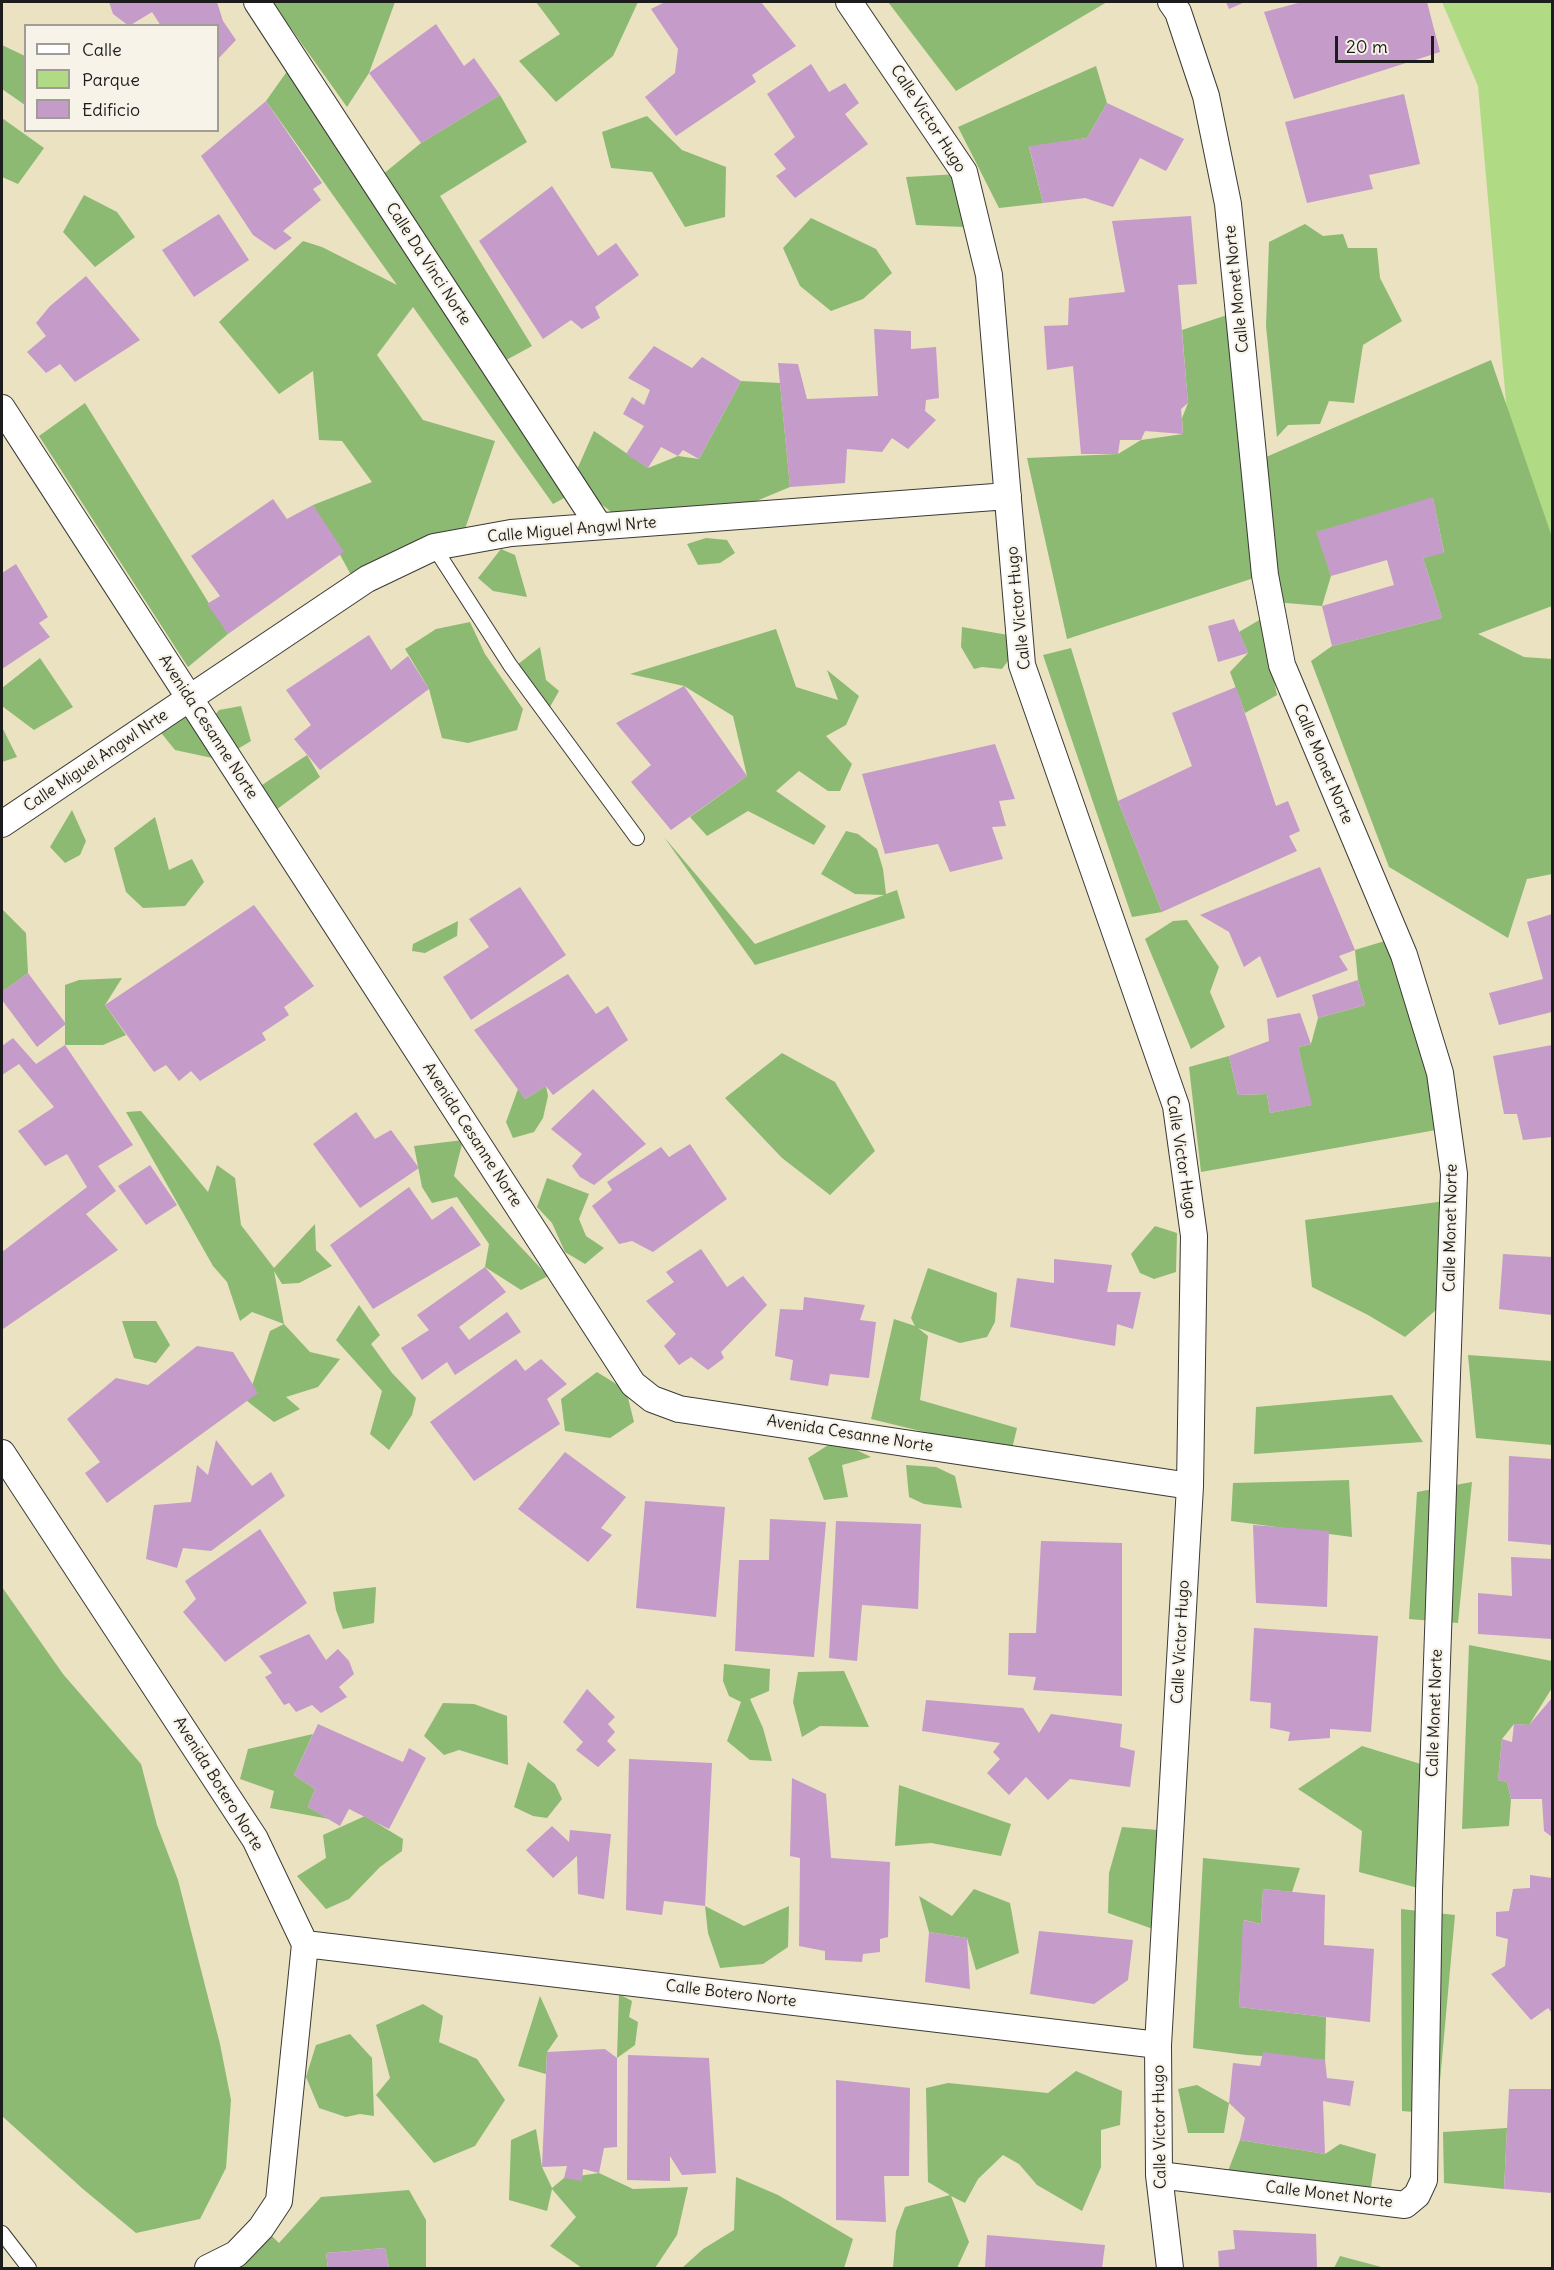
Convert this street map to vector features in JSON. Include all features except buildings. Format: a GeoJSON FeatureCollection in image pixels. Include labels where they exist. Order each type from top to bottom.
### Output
{"type":"FeatureCollection","features":[{"type":"Feature","properties":{"kind":"street","name":"Calle Da Vinci Norte"},"geometry":{"type":"LineString","coordinates":[[257,2],[599,526]]}},
{"type":"Feature","properties":{"kind":"street","name":"Calle Victor Hugo"},"geometry":{"type":"LineString","coordinates":[[849,2],[964,172],[989,275],[1022,665],[1176,1106],[1194,1236],[1190,1486],[1158,2045],[1159,2175],[1170,2268]]}},
{"type":"Feature","properties":{"kind":"street","name":"Calle Monet Norte"},"geometry":{"type":"LineString","coordinates":[[1159,2175],[1405,2205],[1417,2195],[1424,2180],[1429,1891],[1454,1174],[1440,1073],[1404,956],[1282,665],[1265,576],[1228,204],[1206,96],[1178,12],[1171,2]]}},
{"type":"Feature","properties":{"kind":"street","name":"Avenida Cesanne Norte"},"geometry":{"type":"LineString","coordinates":[[2,408],[633,1384],[652,1399],[679,1409],[1190,1486]]}},
{"type":"Feature","properties":{"kind":"street","name":"Calle Miguel Angwl Nrte"},"geometry":{"type":"LineString","coordinates":[[2,824],[367,579],[434,547],[512,533],[1008,496]]}},
{"type":"Feature","properties":{"kind":"street","name":"Avenida Botero Norte"},"geometry":{"type":"LineString","coordinates":[[2,1453],[255,1839],[305,1944]]}},
{"type":"Feature","properties":{"kind":"street","name":"Calle Botero Norte"},"geometry":{"type":"LineString","coordinates":[[305,1944],[1158,2045]]}},
{"type":"Feature","properties":{"kind":"street"},"geometry":{"type":"LineString","coordinates":[[208,2268],[236,2254],[261,2228],[279,2200],[305,1944]]}},
{"type":"Feature","properties":{"kind":"lane"},"geometry":{"type":"LineString","coordinates":[[434,547],[510,665],[637,838]]}},
{"type":"Feature","properties":{"kind":"lane"},"geometry":{"type":"LineString","coordinates":[[2,2233],[29,2268]]}},
{"type":"Feature","properties":{"kind":"green space"},"geometry":{"type":"Polygon","coordinates":[[[272,2],[395,2],[369,73],[347,107],[272,2]]]}},
{"type":"Feature","properties":{"kind":"green space"},"geometry":{"type":"Polygon","coordinates":[[[536,2],[638,2],[613,56],[556,102],[519,61],[560,34],[536,2]]]}},
{"type":"Feature","properties":{"kind":"green space"},"geometry":{"type":"Polygon","coordinates":[[[888,2],[1107,2],[956,91],[888,2]]]}},
{"type":"Feature","properties":{"kind":"green space"},"geometry":{"type":"Polygon","coordinates":[[[1442,2],[1552,2],[1552,548],[1510,447],[1478,86],[1442,2]]]}},
{"type":"Feature","properties":{"kind":"green space"},"geometry":{"type":"Polygon","coordinates":[[[2,45],[24,56],[24,104],[2,89],[2,45]]]}},
{"type":"Feature","properties":{"kind":"green space"},"geometry":{"type":"Polygon","coordinates":[[[1096,66],[1107,103],[1087,138],[1029,147],[1043,203],[999,208],[958,127],[1096,66]]]}},
{"type":"Feature","properties":{"kind":"green space"},"geometry":{"type":"Polygon","coordinates":[[[288,70],[575,492],[553,504],[413,307],[377,355],[423,420],[495,441],[465,529],[357,586],[313,505],[372,482],[342,441],[319,440],[313,371],[279,394],[219,322],[303,241],[322,247],[397,285],[266,101],[288,70]]]}},
{"type":"Feature","properties":{"kind":"green space"},"geometry":{"type":"Polygon","coordinates":[[[500,95],[527,142],[440,196],[532,346],[499,364],[382,175],[421,143],[500,95]]]}},
{"type":"Feature","properties":{"kind":"green space"},"geometry":{"type":"Polygon","coordinates":[[[647,116],[682,150],[726,167],[725,217],[685,227],[652,172],[611,168],[602,132],[647,116]]]}},
{"type":"Feature","properties":{"kind":"green space"},"geometry":{"type":"Polygon","coordinates":[[[2,118],[44,148],[18,184],[2,177],[2,118]]]}},
{"type":"Feature","properties":{"kind":"green space"},"geometry":{"type":"Polygon","coordinates":[[[959,174],[964,227],[916,225],[906,177],[959,174]]]}},
{"type":"Feature","properties":{"kind":"green space"},"geometry":{"type":"Polygon","coordinates":[[[84,195],[117,212],[135,237],[95,267],[63,232],[84,195]]]}},
{"type":"Feature","properties":{"kind":"green space"},"geometry":{"type":"Polygon","coordinates":[[[811,218],[876,249],[892,273],[863,299],[831,311],[800,286],[783,248],[811,218]]]}},
{"type":"Feature","properties":{"kind":"green space"},"geometry":{"type":"Polygon","coordinates":[[[1305,224],[1323,236],[1343,234],[1348,248],[1377,248],[1380,278],[1402,321],[1363,345],[1354,403],[1329,401],[1320,424],[1288,425],[1277,437],[1266,326],[1269,242],[1305,224]]]}},
{"type":"Feature","properties":{"kind":"green space"},"geometry":{"type":"Polygon","coordinates":[[[1230,314],[1260,576],[1067,639],[1027,458],[1118,454],[1141,440],[1183,434],[1182,418],[1188,403],[1182,330],[1230,314]]]}},
{"type":"Feature","properties":{"kind":"green space"},"geometry":{"type":"Polygon","coordinates":[[[1491,360],[1552,537],[1552,606],[1478,634],[1524,657],[1552,659],[1552,874],[1527,879],[1508,938],[1389,867],[1311,661],[1332,646],[1442,618],[1423,558],[1444,552],[1433,498],[1317,532],[1331,576],[1322,606],[1274,602],[1266,457],[1491,360]]]}},
{"type":"Feature","properties":{"kind":"green space"},"geometry":{"type":"Polygon","coordinates":[[[741,381],[780,383],[790,487],[754,502],[615,515],[572,481],[594,431],[648,468],[678,456],[699,459],[741,381]]]}},
{"type":"Feature","properties":{"kind":"green space"},"geometry":{"type":"Polygon","coordinates":[[[85,403],[228,634],[188,667],[39,436],[85,403]]]}},
{"type":"Feature","properties":{"kind":"green space"},"geometry":{"type":"Polygon","coordinates":[[[706,538],[727,540],[735,553],[720,563],[698,565],[687,544],[706,538]]]}},
{"type":"Feature","properties":{"kind":"green space"},"geometry":{"type":"Polygon","coordinates":[[[501,549],[515,555],[527,597],[493,591],[478,578],[501,549]]]}},
{"type":"Feature","properties":{"kind":"green space"},"geometry":{"type":"Polygon","coordinates":[[[1261,619],[1277,695],[1245,713],[1230,672],[1248,653],[1239,632],[1261,619]]]}},
{"type":"Feature","properties":{"kind":"green space"},"geometry":{"type":"Polygon","coordinates":[[[470,622],[485,654],[523,709],[517,730],[468,743],[442,738],[429,689],[405,649],[436,629],[470,622]]]}},
{"type":"Feature","properties":{"kind":"green space"},"geometry":{"type":"Polygon","coordinates":[[[962,627],[1008,635],[1010,658],[1002,669],[982,667],[974,669],[961,647],[962,627]]]}},
{"type":"Feature","properties":{"kind":"green space"},"geometry":{"type":"Polygon","coordinates":[[[776,629],[796,687],[838,700],[827,670],[859,696],[846,725],[826,736],[852,764],[840,791],[828,791],[799,771],[776,791],[826,826],[814,845],[748,811],[707,836],[690,817],[747,776],[733,716],[684,686],[630,674],[776,629]]]}},
{"type":"Feature","properties":{"kind":"green space"},"geometry":{"type":"Polygon","coordinates":[[[540,647],[546,680],[559,691],[547,712],[517,665],[540,647]]]}},
{"type":"Feature","properties":{"kind":"green space"},"geometry":{"type":"Polygon","coordinates":[[[1071,648],[1118,801],[1162,912],[1132,917],[1043,655],[1071,648]]]}},
{"type":"Feature","properties":{"kind":"green space"},"geometry":{"type":"Polygon","coordinates":[[[40,658],[73,707],[34,730],[2,706],[2,688],[40,658]]]}},
{"type":"Feature","properties":{"kind":"green space"},"geometry":{"type":"Polygon","coordinates":[[[189,700],[217,759],[175,750],[158,729],[189,700]]]}},
{"type":"Feature","properties":{"kind":"green space"},"geometry":{"type":"Polygon","coordinates":[[[241,706],[251,741],[231,753],[211,720],[219,710],[241,706]]]}},
{"type":"Feature","properties":{"kind":"green space"},"geometry":{"type":"Polygon","coordinates":[[[2,727],[17,757],[2,762],[2,727]]]}},
{"type":"Feature","properties":{"kind":"green space"},"geometry":{"type":"Polygon","coordinates":[[[307,755],[320,777],[272,813],[259,787],[307,755]]]}},
{"type":"Feature","properties":{"kind":"green space"},"geometry":{"type":"Polygon","coordinates":[[[72,810],[86,841],[80,855],[65,863],[50,847],[72,810]]]}},
{"type":"Feature","properties":{"kind":"green space"},"geometry":{"type":"Polygon","coordinates":[[[155,817],[169,870],[192,859],[204,882],[185,906],[143,908],[126,892],[114,848],[155,817]]]}},
{"type":"Feature","properties":{"kind":"green space"},"geometry":{"type":"Polygon","coordinates":[[[846,831],[858,834],[877,849],[883,869],[886,894],[897,890],[905,918],[755,965],[664,837],[755,944],[884,895],[855,894],[821,874],[846,831]]]}},
{"type":"Feature","properties":{"kind":"green space"},"geometry":{"type":"Polygon","coordinates":[[[2,909],[26,933],[28,973],[2,992],[2,909]]]}},
{"type":"Feature","properties":{"kind":"green space"},"geometry":{"type":"Polygon","coordinates":[[[1187,920],[1219,967],[1210,992],[1225,1027],[1191,1049],[1145,939],[1173,921],[1187,920]]]}},
{"type":"Feature","properties":{"kind":"green space"},"geometry":{"type":"Polygon","coordinates":[[[458,921],[457,936],[425,953],[412,951],[413,944],[458,921]]]}},
{"type":"Feature","properties":{"kind":"green space"},"geometry":{"type":"Polygon","coordinates":[[[1388,940],[1430,1072],[1436,1130],[1201,1172],[1189,1067],[1229,1056],[1238,1095],[1267,1094],[1270,1113],[1311,1105],[1298,1047],[1311,1044],[1318,1018],[1365,1005],[1358,980],[1355,950],[1388,940]]]}},
{"type":"Feature","properties":{"kind":"green space"},"geometry":{"type":"Polygon","coordinates":[[[122,978],[105,1005],[126,1035],[103,1045],[65,1045],[65,985],[79,980],[122,978]]]}},
{"type":"Feature","properties":{"kind":"green space"},"geometry":{"type":"Polygon","coordinates":[[[782,1053],[835,1082],[875,1151],[830,1195],[782,1158],[725,1098],[782,1053]]]}},
{"type":"Feature","properties":{"kind":"green space"},"geometry":{"type":"Polygon","coordinates":[[[546,1086],[548,1096],[543,1118],[534,1132],[513,1138],[506,1122],[518,1089],[525,1099],[546,1086]]]}},
{"type":"Feature","properties":{"kind":"green space"},"geometry":{"type":"Polygon","coordinates":[[[141,1111],[208,1192],[217,1165],[235,1178],[241,1225],[274,1268],[315,1224],[316,1250],[332,1266],[299,1283],[282,1284],[274,1271],[284,1324],[252,1312],[240,1321],[227,1282],[213,1266],[126,1112],[141,1111]]]}},
{"type":"Feature","properties":{"kind":"green space"},"geometry":{"type":"Polygon","coordinates":[[[463,1140],[454,1176],[548,1276],[521,1290],[485,1267],[489,1244],[457,1197],[432,1203],[422,1187],[414,1146],[463,1140]]]}},
{"type":"Feature","properties":{"kind":"green space"},"geometry":{"type":"Polygon","coordinates":[[[547,1178],[589,1194],[579,1219],[586,1236],[604,1248],[585,1264],[565,1252],[552,1223],[537,1207],[547,1178]]]}},
{"type":"Feature","properties":{"kind":"green space"},"geometry":{"type":"Polygon","coordinates":[[[1445,1201],[1444,1303],[1405,1337],[1368,1315],[1312,1287],[1305,1220],[1445,1201]]]}},
{"type":"Feature","properties":{"kind":"green space"},"geometry":{"type":"Polygon","coordinates":[[[1155,1226],[1177,1233],[1176,1272],[1154,1279],[1140,1273],[1131,1254],[1155,1226]]]}},
{"type":"Feature","properties":{"kind":"green space"},"geometry":{"type":"Polygon","coordinates":[[[928,1268],[997,1293],[995,1322],[987,1337],[960,1343],[918,1328],[928,1336],[920,1400],[1017,1428],[1011,1453],[871,1419],[894,1319],[915,1326],[911,1318],[928,1268]]]}},
{"type":"Feature","properties":{"kind":"green space"},"geometry":{"type":"Polygon","coordinates":[[[359,1305],[380,1335],[371,1344],[392,1373],[416,1398],[412,1415],[389,1450],[370,1434],[382,1391],[336,1340],[359,1305]]]}},
{"type":"Feature","properties":{"kind":"green space"},"geometry":{"type":"Polygon","coordinates":[[[122,1321],[156,1321],[170,1345],[156,1363],[134,1358],[122,1321]]]}},
{"type":"Feature","properties":{"kind":"green space"},"geometry":{"type":"Polygon","coordinates":[[[284,1324],[310,1352],[340,1359],[318,1387],[286,1397],[300,1409],[274,1422],[247,1401],[270,1331],[284,1324]]]}},
{"type":"Feature","properties":{"kind":"green space"},"geometry":{"type":"Polygon","coordinates":[[[1468,1355],[1552,1361],[1552,1445],[1476,1438],[1468,1355]]]}},
{"type":"Feature","properties":{"kind":"green space"},"geometry":{"type":"Polygon","coordinates":[[[597,1372],[626,1390],[634,1422],[610,1438],[565,1431],[561,1399],[597,1372]]]}},
{"type":"Feature","properties":{"kind":"green space"},"geometry":{"type":"Polygon","coordinates":[[[1392,1395],[1423,1442],[1254,1454],[1256,1407],[1392,1395]]]}},
{"type":"Feature","properties":{"kind":"green space"},"geometry":{"type":"Polygon","coordinates":[[[836,1440],[871,1457],[842,1465],[848,1497],[824,1500],[808,1458],[836,1440]]]}},
{"type":"Feature","properties":{"kind":"green space"},"geometry":{"type":"Polygon","coordinates":[[[906,1465],[936,1467],[955,1476],[962,1508],[924,1504],[909,1497],[906,1465]]]}},
{"type":"Feature","properties":{"kind":"green space"},"geometry":{"type":"Polygon","coordinates":[[[1349,1480],[1352,1537],[1231,1521],[1233,1483],[1349,1480]]]}},
{"type":"Feature","properties":{"kind":"green space"},"geometry":{"type":"Polygon","coordinates":[[[1472,1482],[1458,1623],[1409,1619],[1417,1492],[1472,1482]]]}},
{"type":"Feature","properties":{"kind":"green space"},"geometry":{"type":"Polygon","coordinates":[[[2,1587],[63,1674],[141,1764],[157,1825],[178,1880],[220,2044],[231,2100],[226,2168],[200,2219],[136,2233],[2,2116],[2,1587]]]}},
{"type":"Feature","properties":{"kind":"green space"},"geometry":{"type":"Polygon","coordinates":[[[376,1587],[374,1623],[343,1629],[336,1610],[333,1592],[376,1587]]]}},
{"type":"Feature","properties":{"kind":"green space"},"geometry":{"type":"Polygon","coordinates":[[[1469,1645],[1552,1661],[1552,1688],[1529,1725],[1514,1724],[1502,1739],[1498,1780],[1507,1782],[1511,1799],[1509,1826],[1462,1829],[1469,1645]]]}},
{"type":"Feature","properties":{"kind":"green space"},"geometry":{"type":"Polygon","coordinates":[[[724,1664],[770,1669],[769,1691],[750,1699],[763,1728],[772,1761],[750,1760],[727,1741],[741,1702],[729,1696],[723,1681],[724,1664]]]}},
{"type":"Feature","properties":{"kind":"green space"},"geometry":{"type":"Polygon","coordinates":[[[844,1671],[869,1727],[820,1726],[802,1737],[793,1702],[798,1672],[844,1671]]]}},
{"type":"Feature","properties":{"kind":"green space"},"geometry":{"type":"Polygon","coordinates":[[[443,1703],[474,1704],[507,1716],[508,1765],[459,1750],[444,1755],[424,1736],[443,1703]]]}},
{"type":"Feature","properties":{"kind":"green space"},"geometry":{"type":"Polygon","coordinates":[[[313,1734],[294,1775],[315,1789],[308,1807],[329,1819],[270,1808],[274,1791],[240,1779],[248,1749],[313,1734]]]}},
{"type":"Feature","properties":{"kind":"green space"},"geometry":{"type":"Polygon","coordinates":[[[1362,1746],[1424,1765],[1429,1891],[1359,1872],[1362,1831],[1298,1789],[1362,1746]]]}},
{"type":"Feature","properties":{"kind":"green space"},"geometry":{"type":"Polygon","coordinates":[[[528,1762],[555,1784],[562,1799],[547,1818],[533,1816],[514,1807],[528,1762]]]}},
{"type":"Feature","properties":{"kind":"green space"},"geometry":{"type":"Polygon","coordinates":[[[899,1785],[1011,1824],[1001,1856],[931,1843],[895,1846],[899,1785]]]}},
{"type":"Feature","properties":{"kind":"green space"},"geometry":{"type":"Polygon","coordinates":[[[365,1816],[403,1839],[402,1851],[380,1867],[349,1899],[326,1909],[297,1876],[326,1858],[323,1835],[365,1816]]]}},
{"type":"Feature","properties":{"kind":"green space"},"geometry":{"type":"Polygon","coordinates":[[[1122,1827],[1158,1830],[1153,1929],[1108,1913],[1109,1873],[1122,1827]]]}},
{"type":"Feature","properties":{"kind":"green space"},"geometry":{"type":"Polygon","coordinates":[[[1203,1858],[1300,1868],[1292,1892],[1263,1889],[1261,1924],[1244,1920],[1239,2007],[1326,2017],[1325,2060],[1246,2055],[1193,2048],[1203,1858]]]}},
{"type":"Feature","properties":{"kind":"green space"},"geometry":{"type":"Polygon","coordinates":[[[974,1889],[1010,1903],[1019,1953],[976,1970],[967,1938],[929,1932],[919,1896],[952,1916],[974,1889]]]}},
{"type":"Feature","properties":{"kind":"green space"},"geometry":{"type":"Polygon","coordinates":[[[705,1906],[744,1926],[789,1906],[788,1947],[763,1964],[720,1968],[708,1933],[705,1906]]]}},
{"type":"Feature","properties":{"kind":"green space"},"geometry":{"type":"Polygon","coordinates":[[[1401,1909],[1455,1915],[1437,2114],[1402,2111],[1401,1909]]]}},
{"type":"Feature","properties":{"kind":"green space"},"geometry":{"type":"Polygon","coordinates":[[[619,1994],[632,2001],[629,2017],[638,2022],[635,2045],[617,2058],[619,1994]]]}},
{"type":"Feature","properties":{"kind":"green space"},"geometry":{"type":"Polygon","coordinates":[[[540,1996],[558,2036],[547,2052],[546,2074],[518,2066],[540,1996]]]}},
{"type":"Feature","properties":{"kind":"green space"},"geometry":{"type":"Polygon","coordinates":[[[423,2004],[443,2016],[439,2042],[477,2059],[505,2100],[475,2146],[434,2163],[376,2095],[390,2078],[376,2025],[423,2004]]]}},
{"type":"Feature","properties":{"kind":"green space"},"geometry":{"type":"Polygon","coordinates":[[[350,2034],[372,2058],[374,2116],[360,2114],[346,2117],[319,2108],[306,2077],[316,2045],[350,2034]]]}},
{"type":"Feature","properties":{"kind":"green space"},"geometry":{"type":"Polygon","coordinates":[[[1076,2071],[1122,2091],[1120,2125],[1101,2130],[1101,2167],[1082,2211],[1037,2185],[1019,2164],[1003,2155],[978,2179],[965,2203],[951,2196],[969,2242],[957,2268],[893,2268],[896,2231],[905,2207],[950,2195],[928,2182],[926,2088],[948,2083],[1048,2093],[1076,2071]]]}},
{"type":"Feature","properties":{"kind":"green space"},"geometry":{"type":"Polygon","coordinates":[[[1197,2085],[1229,2103],[1224,2133],[1188,2133],[1178,2089],[1197,2085]]]}},
{"type":"Feature","properties":{"kind":"green space"},"geometry":{"type":"Polygon","coordinates":[[[1507,2128],[1504,2189],[1444,2183],[1443,2132],[1507,2128]]]}},
{"type":"Feature","properties":{"kind":"green space"},"geometry":{"type":"Polygon","coordinates":[[[536,2129],[542,2167],[552,2188],[564,2178],[599,2173],[633,2189],[688,2187],[677,2235],[655,2268],[582,2268],[550,2246],[576,2217],[552,2189],[547,2211],[509,2200],[511,2140],[536,2129]]]}},
{"type":"Feature","properties":{"kind":"green space"},"geometry":{"type":"Polygon","coordinates":[[[1240,2140],[1325,2154],[1340,2144],[1376,2154],[1371,2187],[1228,2171],[1240,2140]]]}},
{"type":"Feature","properties":{"kind":"green space"},"geometry":{"type":"Polygon","coordinates":[[[736,2177],[778,2195],[853,2239],[844,2268],[682,2268],[703,2249],[734,2230],[736,2177]]]}},
{"type":"Feature","properties":{"kind":"green space"},"geometry":{"type":"Polygon","coordinates":[[[409,2190],[426,2220],[426,2268],[389,2268],[385,2248],[326,2253],[328,2268],[222,2268],[267,2231],[279,2243],[321,2197],[409,2190]]]}},
{"type":"Feature","properties":{"kind":"green space"},"geometry":{"type":"Polygon","coordinates":[[[1340,2256],[1385,2268],[1334,2268],[1340,2256]]]}}]}
